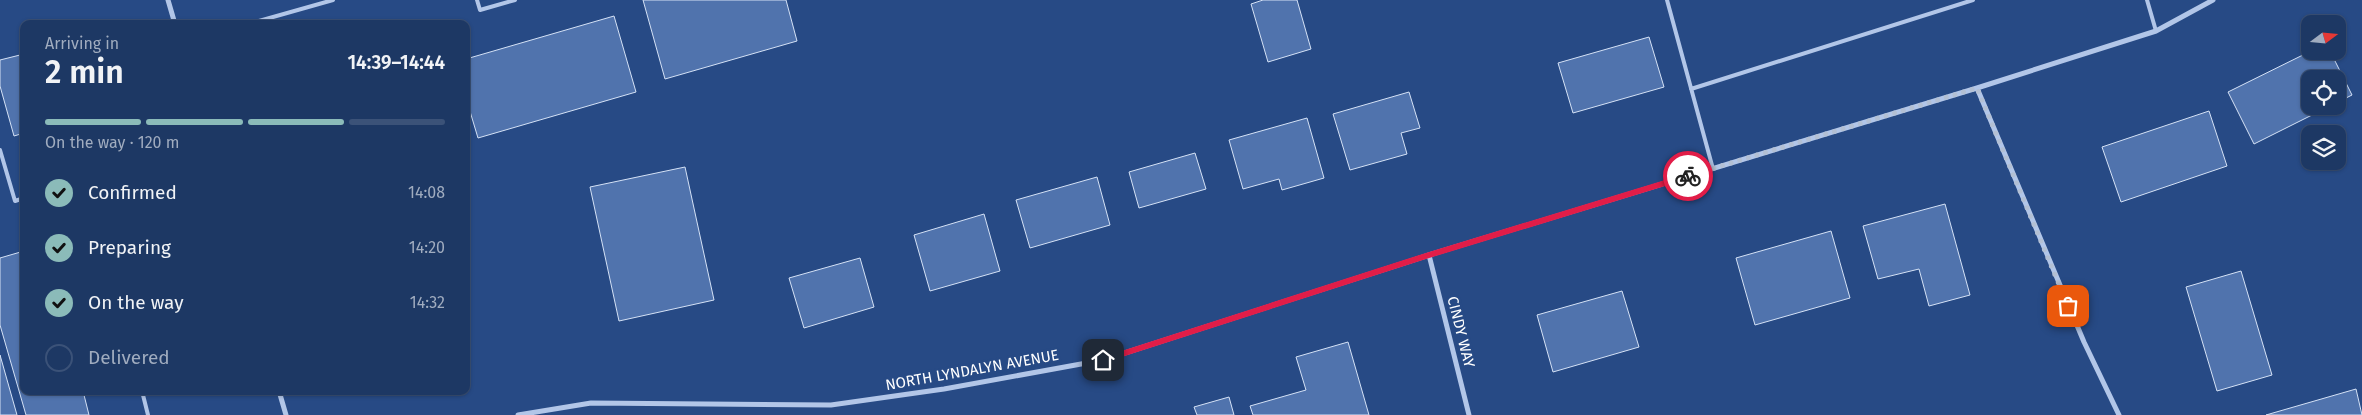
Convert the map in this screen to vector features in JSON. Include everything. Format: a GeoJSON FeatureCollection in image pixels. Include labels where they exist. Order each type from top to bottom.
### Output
{"type":"FeatureCollection","features":[{"type":"Feature","properties":{"kind":"street"},"geometry":{"type":"LineString","coordinates":[[168,0],[175,20]]}},
{"type":"Feature","properties":{"kind":"street","name":"NORTH LYNDALYN AVENUE"},"geometry":{"type":"LineString","coordinates":[[518,415],[591,403],[831,405],[944,389],[1103,360],[1429,255],[1977,88],[2156,31],[2213,0]]}},
{"type":"Feature","properties":{"kind":"street"},"geometry":{"type":"LineString","coordinates":[[1977,88],[2084,342],[2119,415]]}},
{"type":"Feature","properties":{"kind":"street","name":"CINDY WAY"},"geometry":{"type":"LineString","coordinates":[[1429,255],[1470,415]]}},
{"type":"Feature","properties":{"kind":"street"},"geometry":{"type":"LineString","coordinates":[[280,395],[286,415]]}},
{"type":"Feature","properties":{"kind":"lane"},"geometry":{"type":"LineString","coordinates":[[262,20],[333,0]]}},
{"type":"Feature","properties":{"kind":"lane"},"geometry":{"type":"LineString","coordinates":[[476,0],[480,10],[515,0]]}},
{"type":"Feature","properties":{"kind":"lane"},"geometry":{"type":"LineString","coordinates":[[1667,0],[1713,169]]}},
{"type":"Feature","properties":{"kind":"lane"},"geometry":{"type":"LineString","coordinates":[[1691,89],[1973,0]]}},
{"type":"Feature","properties":{"kind":"lane"},"geometry":{"type":"LineString","coordinates":[[2147,0],[2156,31]]}},
{"type":"Feature","properties":{"kind":"lane"},"geometry":{"type":"LineString","coordinates":[[0,150],[15,201],[20,199]]}},
{"type":"Feature","properties":{"kind":"lane"},"geometry":{"type":"LineString","coordinates":[[143,395],[148,415]]}},
{"type":"Feature","properties":{"kind":"building"},"geometry":{"type":"Polygon","coordinates":[[[643,0],[786,0],[797,41],[665,79],[643,0]]]}},
{"type":"Feature","properties":{"kind":"building"},"geometry":{"type":"Polygon","coordinates":[[[1263,0],[1297,0],[1311,49],[1268,62],[1251,4],[1263,0]]]}},
{"type":"Feature","properties":{"kind":"building"},"geometry":{"type":"Polygon","coordinates":[[[614,16],[636,92],[478,138],[470,111],[470,58],[614,16]]]}},
{"type":"Feature","properties":{"kind":"building"},"geometry":{"type":"Polygon","coordinates":[[[1649,37],[1664,87],[1573,113],[1558,63],[1649,37]]]}},
{"type":"Feature","properties":{"kind":"building"},"geometry":{"type":"Polygon","coordinates":[[[20,55],[20,134],[14,136],[0,86],[0,60],[20,55]]]}},
{"type":"Feature","properties":{"kind":"building"},"geometry":{"type":"Polygon","coordinates":[[[2301,56],[2301,60],[2334,60],[2340,70],[2301,70],[2301,115],[2312,115],[2254,144],[2228,92],[2301,56]]]}},
{"type":"Feature","properties":{"kind":"building"},"geometry":{"type":"Polygon","coordinates":[[[2346,83],[2352,95],[2346,98],[2346,83]]]}},
{"type":"Feature","properties":{"kind":"building"},"geometry":{"type":"Polygon","coordinates":[[[1409,92],[1420,128],[1401,133],[1407,154],[1350,170],[1333,114],[1409,92]]]}},
{"type":"Feature","properties":{"kind":"building"},"geometry":{"type":"Polygon","coordinates":[[[2209,111],[2227,166],[2121,202],[2102,147],[2209,111]]]}},
{"type":"Feature","properties":{"kind":"building"},"geometry":{"type":"Polygon","coordinates":[[[1307,118],[1324,178],[1282,190],[1279,179],[1243,189],[1229,140],[1307,118]]]}},
{"type":"Feature","properties":{"kind":"building"},"geometry":{"type":"Polygon","coordinates":[[[1195,153],[1206,189],[1139,208],[1129,172],[1195,153]]]}},
{"type":"Feature","properties":{"kind":"building"},"geometry":{"type":"Polygon","coordinates":[[[685,167],[714,300],[619,321],[590,187],[685,167]]]}},
{"type":"Feature","properties":{"kind":"building"},"geometry":{"type":"Polygon","coordinates":[[[1097,177],[1110,225],[1030,248],[1016,200],[1097,177]]]}},
{"type":"Feature","properties":{"kind":"building"},"geometry":{"type":"Polygon","coordinates":[[[1945,204],[1970,295],[1929,306],[1919,269],[1878,279],[1863,226],[1945,204]]]}},
{"type":"Feature","properties":{"kind":"building"},"geometry":{"type":"Polygon","coordinates":[[[984,214],[1000,271],[930,291],[914,235],[984,214]]]}},
{"type":"Feature","properties":{"kind":"building"},"geometry":{"type":"Polygon","coordinates":[[[1831,231],[1850,298],[1755,325],[1736,258],[1831,231]]]}},
{"type":"Feature","properties":{"kind":"building"},"geometry":{"type":"Polygon","coordinates":[[[20,252],[20,394],[0,325],[0,258],[20,252]]]}},
{"type":"Feature","properties":{"kind":"building"},"geometry":{"type":"Polygon","coordinates":[[[860,258],[874,307],[804,328],[789,278],[860,258]]]}},
{"type":"Feature","properties":{"kind":"building"},"geometry":{"type":"Polygon","coordinates":[[[2241,271],[2272,375],[2217,391],[2186,287],[2241,271]]]}},
{"type":"Feature","properties":{"kind":"building"},"geometry":{"type":"Polygon","coordinates":[[[1622,291],[1639,347],[1553,372],[1537,315],[1622,291]]]}},
{"type":"Feature","properties":{"kind":"building"},"geometry":{"type":"Polygon","coordinates":[[[1348,342],[1369,415],[1253,415],[1250,406],[1306,390],[1296,357],[1348,342]]]}},
{"type":"Feature","properties":{"kind":"building"},"geometry":{"type":"Polygon","coordinates":[[[0,355],[17,415],[0,415],[0,355]]]}},
{"type":"Feature","properties":{"kind":"building"},"geometry":{"type":"Polygon","coordinates":[[[2356,389],[2362,415],[2266,415],[2356,389]]]}},
{"type":"Feature","properties":{"kind":"building"},"geometry":{"type":"Polygon","coordinates":[[[20,395],[84,395],[89,415],[26,415],[20,395]]]}},
{"type":"Feature","properties":{"kind":"building"},"geometry":{"type":"Polygon","coordinates":[[[1229,397],[1234,415],[1197,415],[1194,407],[1229,397]]]}},
{"type":"Feature","properties":{"kind":"way so far"},"geometry":{"type":"LineString","coordinates":[[1688,176],[1977,88],[2068,306]]}},
{"type":"Feature","properties":{"kind":"route"},"geometry":{"type":"LineString","coordinates":[[1103,360],[1429,255],[1688,176]]}}]}
